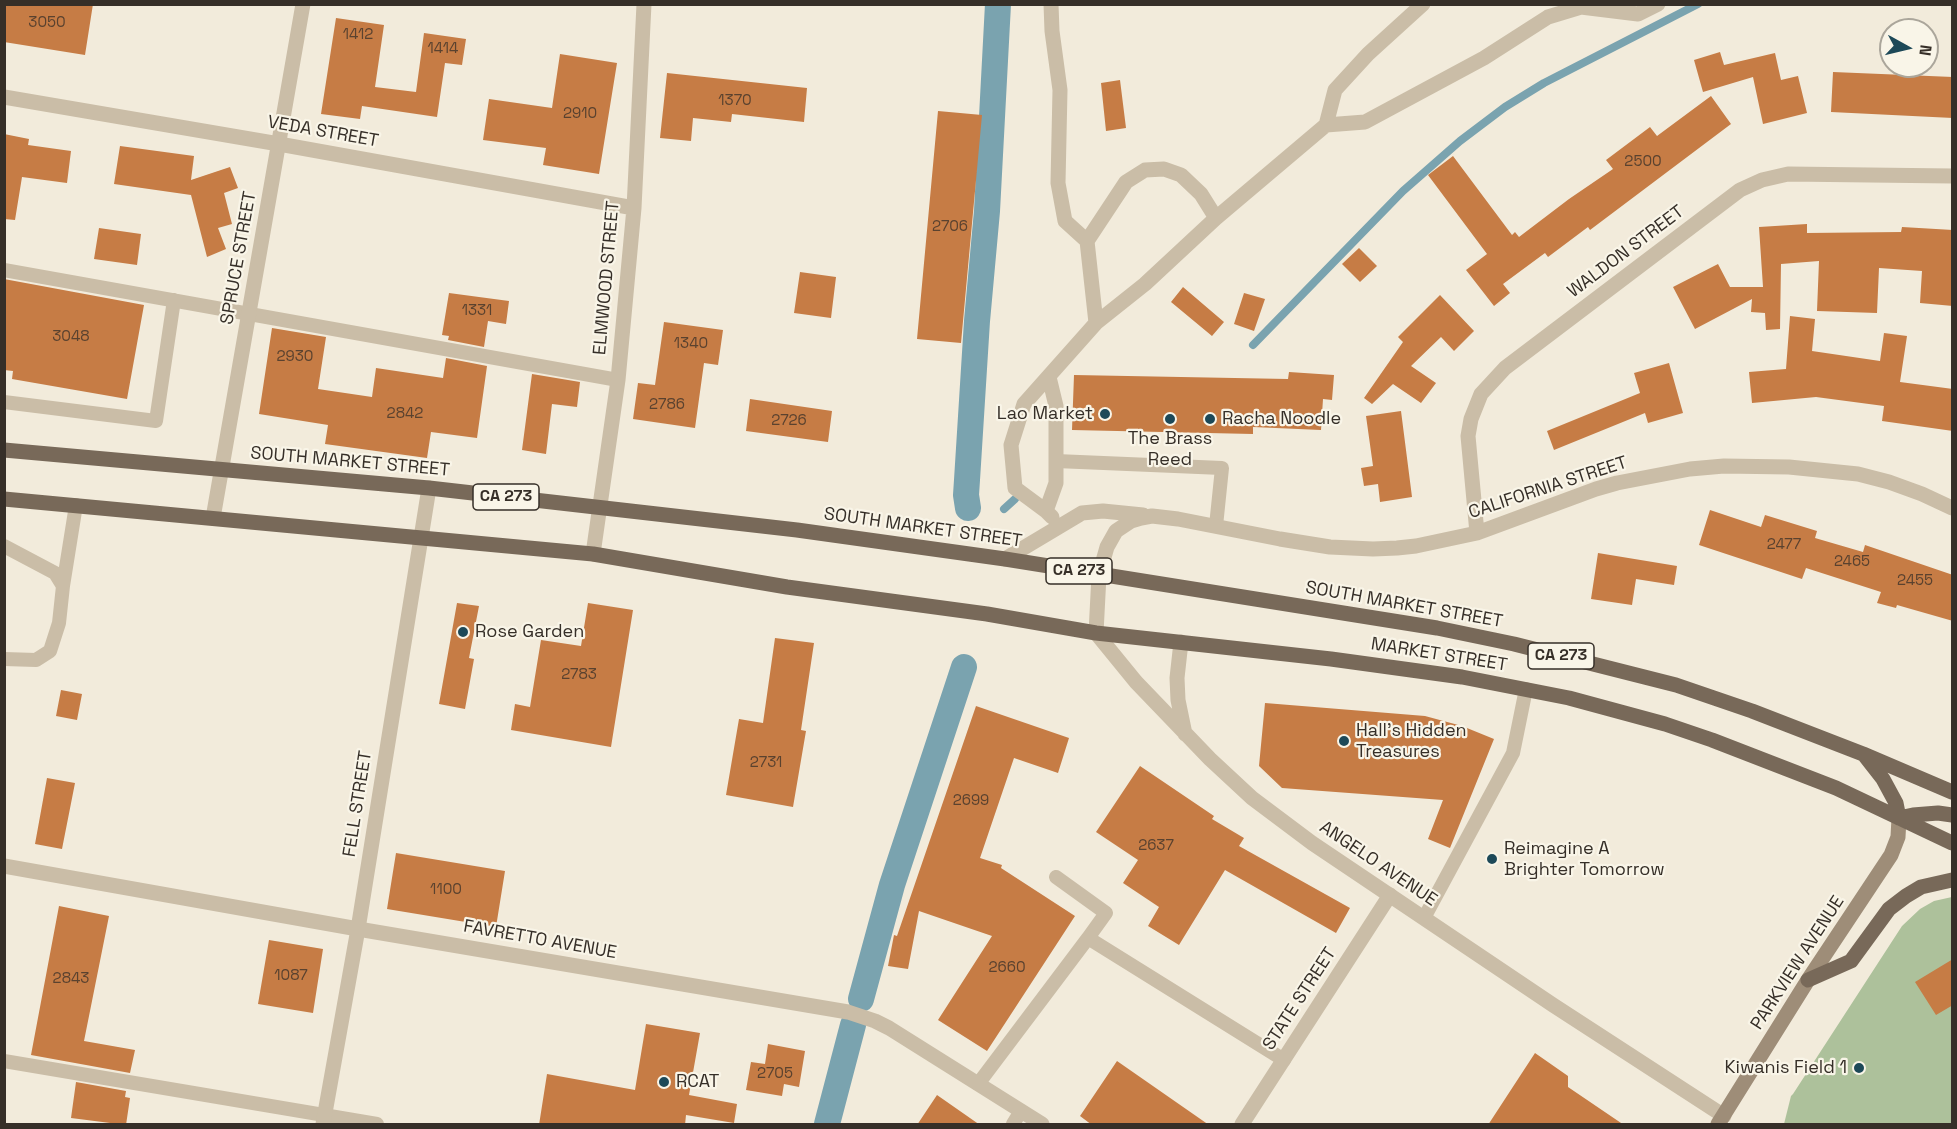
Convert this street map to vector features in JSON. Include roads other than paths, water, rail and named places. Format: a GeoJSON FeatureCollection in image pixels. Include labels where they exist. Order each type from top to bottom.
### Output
{"type":"FeatureCollection","features":[{"type":"Feature","properties":{"kind":"main road","name":"SOUTH MARKET STREET"},"geometry":{"type":"LineString","coordinates":[[4,450],[429,488],[797,530],[1005,559],[1437,628],[1514,644],[1676,685],[1752,711],[1953,792]]}},
{"type":"Feature","properties":{"kind":"main road","name":"CA 273"},"geometry":{"type":"LineString","coordinates":[[4,499],[593,554],[787,587],[987,614],[1096,633]]}},
{"type":"Feature","properties":{"kind":"main road","name":"MARKET STREET"},"geometry":{"type":"LineString","coordinates":[[1096,633],[1452,675],[1526,689],[1617,711],[1712,740],[1836,788],[1899,818]]}},
{"type":"Feature","properties":{"kind":"main road"},"geometry":{"type":"LineString","coordinates":[[1863,754],[1889,789],[1896,803],[1899,818],[1938,813],[1953,814]]}},
{"type":"Feature","properties":{"kind":"main road","name":"CA 273"},"geometry":{"type":"LineString","coordinates":[[1899,818],[1953,843]]}},
{"type":"Feature","properties":{"kind":"main road","name":"PARKVIEW AVENUE"},"geometry":{"type":"LineString","coordinates":[[1721,1120],[1808,980],[1891,855],[1898,837],[1899,818]]}},
{"type":"Feature","properties":{"kind":"main road"},"geometry":{"type":"LineString","coordinates":[[1808,980],[1851,961],[1889,909],[1906,896],[1921,887],[1953,880]]}},
{"type":"Feature","properties":{"kind":"street","name":"SPRUCE STREET"},"geometry":{"type":"LineString","coordinates":[[213,518],[303,4]]}},
{"type":"Feature","properties":{"kind":"street","name":"ELMWOOD STREET"},"geometry":{"type":"LineString","coordinates":[[593,554],[618,380],[634,208],[644,4]]}},
{"type":"Feature","properties":{"kind":"street"},"geometry":{"type":"LineString","coordinates":[[1051,4],[1052,32],[1060,90],[1058,183],[1065,221],[1087,241]]}},
{"type":"Feature","properties":{"kind":"street"},"geometry":{"type":"LineString","coordinates":[[1061,526],[1046,511],[1015,488],[1011,445],[1024,404],[1096,323],[1145,284],[1216,218],[1326,125],[1335,90],[1368,54],[1423,4]]}},
{"type":"Feature","properties":{"kind":"street"},"geometry":{"type":"LineString","coordinates":[[1326,125],[1365,122],[1484,58],[1548,17],[1581,7],[1638,14],[1658,4]]}},
{"type":"Feature","properties":{"kind":"street","name":"VEDA STREET"},"geometry":{"type":"LineString","coordinates":[[4,97],[634,208]]}},
{"type":"Feature","properties":{"kind":"street"},"geometry":{"type":"LineString","coordinates":[[1096,323],[1087,241],[1126,182],[1145,170],[1164,169],[1181,175],[1201,194],[1216,218]]}},
{"type":"Feature","properties":{"kind":"street","name":"WALDON STREET"},"geometry":{"type":"LineString","coordinates":[[1477,533],[1468,436],[1474,407],[1481,394],[1506,368],[1740,190],[1762,180],[1788,174],[1953,176]]}},
{"type":"Feature","properties":{"kind":"street"},"geometry":{"type":"LineString","coordinates":[[1046,511],[1056,483],[1056,406],[1049,378]]}},
{"type":"Feature","properties":{"kind":"street","name":"CALIFORNIA STREET"},"geometry":{"type":"LineString","coordinates":[[1005,559],[1082,513],[1093,511],[1152,516],[1330,547],[1373,549],[1416,546],[1477,533],[1617,483],[1690,469],[1724,466],[1789,467],[1857,474],[1889,482],[1953,508]]}},
{"type":"Feature","properties":{"kind":"street","name":"FELL STREET"},"geometry":{"type":"LineString","coordinates":[[324,1120],[358,929],[429,488]]}},
{"type":"Feature","properties":{"kind":"street","name":"CALIFORNIA STREET"},"geometry":{"type":"LineString","coordinates":[[1099,575],[1107,547],[1116,531],[1131,521],[1152,516]]}},
{"type":"Feature","properties":{"kind":"street"},"geometry":{"type":"LineString","coordinates":[[1096,633],[1099,575]]}},
{"type":"Feature","properties":{"kind":"street","name":"ANGELO AVENUE"},"geometry":{"type":"LineString","coordinates":[[1096,633],[1136,682],[1185,734],[1234,782],[1270,813],[1721,1120]]}},
{"type":"Feature","properties":{"kind":"street"},"geometry":{"type":"LineString","coordinates":[[1181,642],[1177,678],[1178,700],[1185,734]]}},
{"type":"Feature","properties":{"kind":"street","name":"FAVRETTO AVENUE"},"geometry":{"type":"LineString","coordinates":[[4,866],[848,1012],[889,1028],[1042,1125]]}},
{"type":"Feature","properties":{"kind":"street","name":"STATE STREET"},"geometry":{"type":"LineString","coordinates":[[1242,1125],[1390,895]]}},
{"type":"Feature","properties":{"kind":"lane"},"geometry":{"type":"LineString","coordinates":[[4,270],[618,380]]}},
{"type":"Feature","properties":{"kind":"lane"},"geometry":{"type":"LineString","coordinates":[[4,402],[156,421],[174,300]]}},
{"type":"Feature","properties":{"kind":"lane"},"geometry":{"type":"LineString","coordinates":[[1056,461],[1222,468],[1216,526]]}},
{"type":"Feature","properties":{"kind":"lane"},"geometry":{"type":"LineString","coordinates":[[4,659],[36,660],[50,651],[59,623],[76,505]]}},
{"type":"Feature","properties":{"kind":"lane"},"geometry":{"type":"LineString","coordinates":[[4,546],[56,573],[63,586]]}},
{"type":"Feature","properties":{"kind":"lane"},"geometry":{"type":"LineString","coordinates":[[1424,918],[1513,753],[1526,689]]}},
{"type":"Feature","properties":{"kind":"lane"},"geometry":{"type":"LineString","coordinates":[[978,1084],[1106,913],[1056,878]]}},
{"type":"Feature","properties":{"kind":"lane"},"geometry":{"type":"LineString","coordinates":[[1088,938],[1284,1060]]}},
{"type":"Feature","properties":{"kind":"lane"},"geometry":{"type":"LineString","coordinates":[[4,1061],[324,1120],[376,1125]]}},
{"type":"Feature","properties":{"kind":"lane"},"geometry":{"type":"LineString","coordinates":[[1013,1125],[1022,1111]]}},
{"type":"Feature","properties":{"kind":"waterway"},"geometry":{"type":"LineString","coordinates":[[968,508],[966,495],[977,321],[987,211],[998,4]]}},
{"type":"Feature","properties":{"kind":"waterway"},"geometry":{"type":"LineString","coordinates":[[1253,345],[1403,191],[1460,141],[1505,107],[1544,83],[1698,4]]}},
{"type":"Feature","properties":{"kind":"waterway"},"geometry":{"type":"LineString","coordinates":[[1004,509],[1015,499]]}},
{"type":"Feature","properties":{"kind":"waterway"},"geometry":{"type":"LineString","coordinates":[[861,999],[892,885],[964,667]]}},
{"type":"Feature","properties":{"kind":"waterway"},"geometry":{"type":"LineString","coordinates":[[827,1124],[853,1025]]}},
{"type":"Feature","properties":{"kind":"place","name":"Lao Market"},"geometry":{"type":"Point","coordinates":[1105,414]}},
{"type":"Feature","properties":{"kind":"place","name":"The Brass Reed"},"geometry":{"type":"Point","coordinates":[1170,419]}},
{"type":"Feature","properties":{"kind":"place","name":"Racha Noodle"},"geometry":{"type":"Point","coordinates":[1210,419]}},
{"type":"Feature","properties":{"kind":"place","name":"Rose Garden"},"geometry":{"type":"Point","coordinates":[463,632]}},
{"type":"Feature","properties":{"kind":"place","name":"Hall’s Hidden Treasures"},"geometry":{"type":"Point","coordinates":[1344,741]}},
{"type":"Feature","properties":{"kind":"place","name":"Reimagine A Brighter Tomorrow"},"geometry":{"type":"Point","coordinates":[1492,859]}},
{"type":"Feature","properties":{"kind":"place","name":"Kiwanis Field 1"},"geometry":{"type":"Point","coordinates":[1859,1068]}},
{"type":"Feature","properties":{"kind":"place","name":"RCAT"},"geometry":{"type":"Point","coordinates":[664,1082]}}]}
